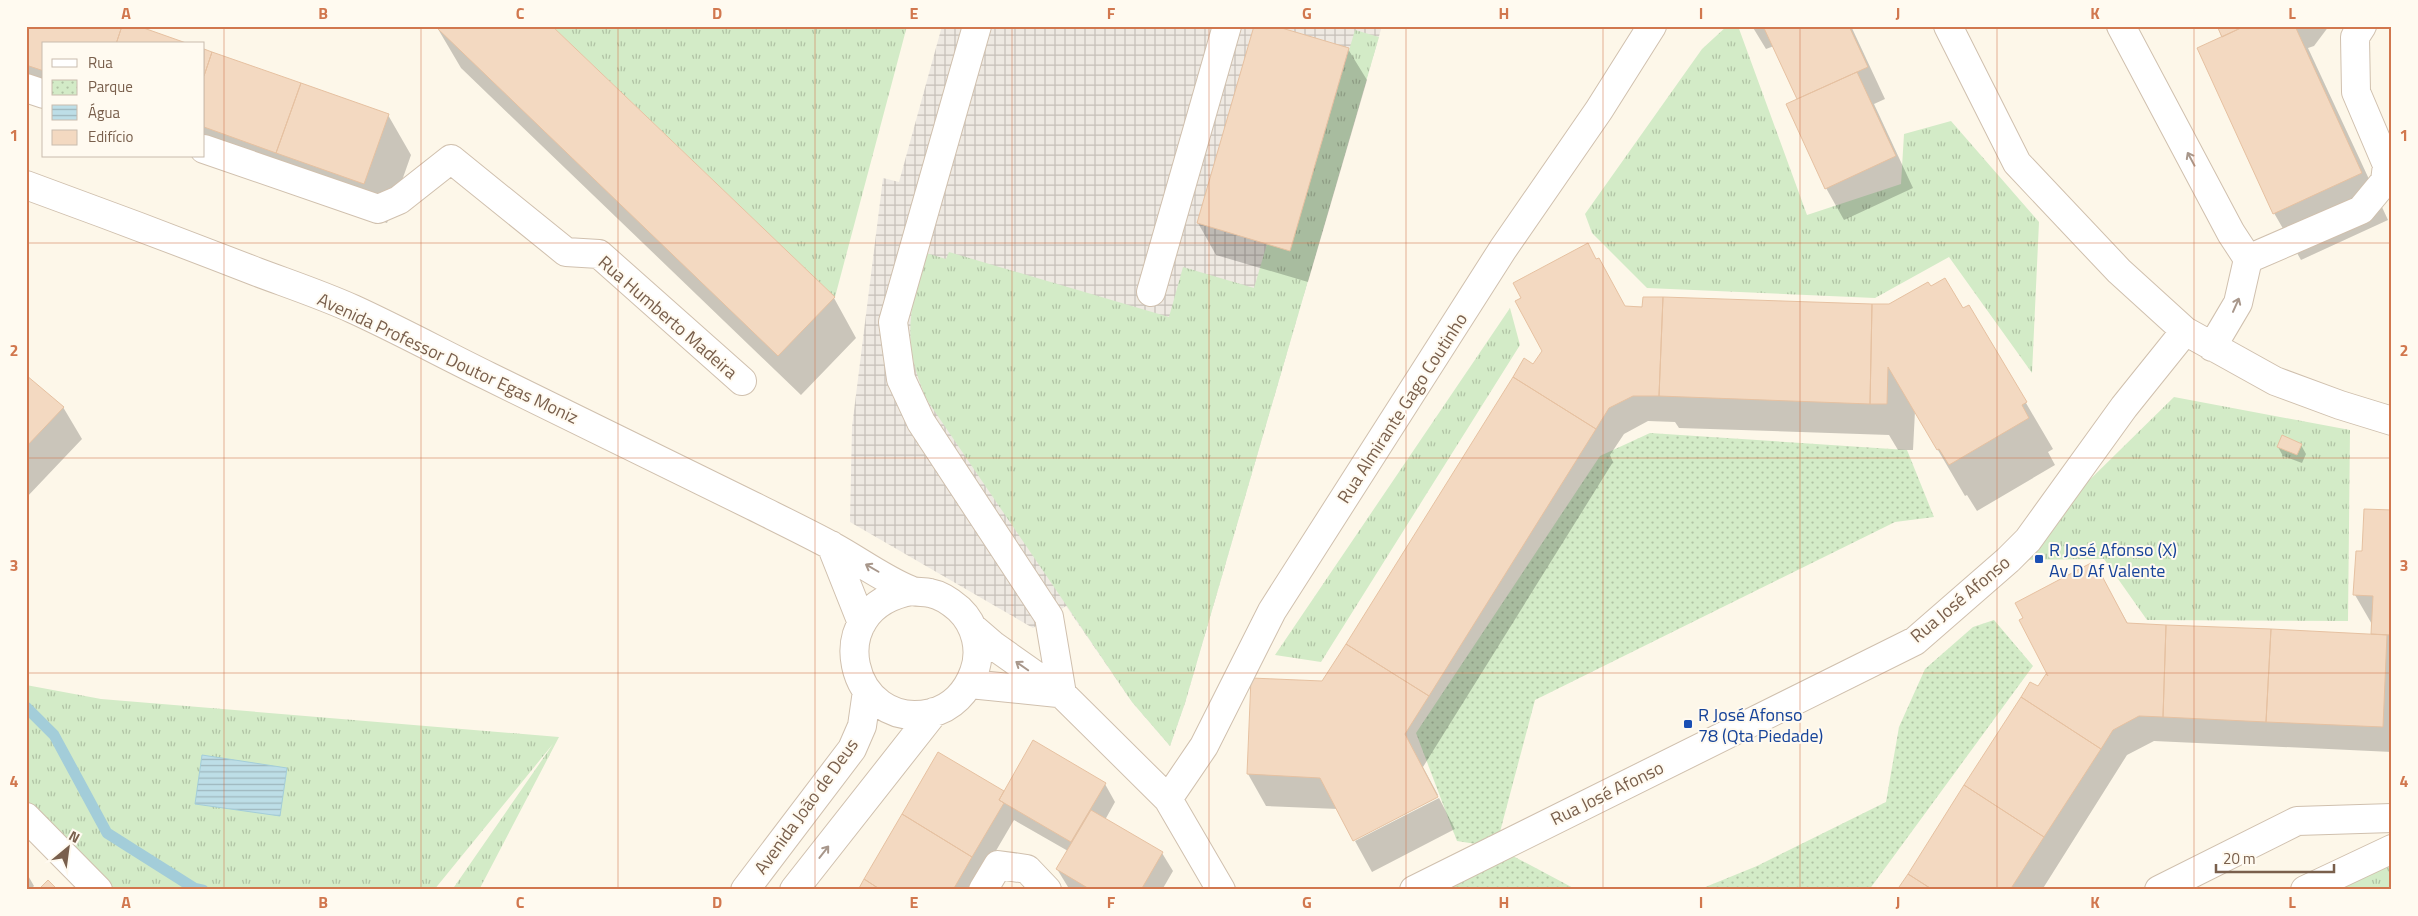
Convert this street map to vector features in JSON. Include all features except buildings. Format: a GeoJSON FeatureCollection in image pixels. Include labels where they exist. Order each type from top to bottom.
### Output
{"type":"FeatureCollection","features":[{"type":"Feature","properties":{"kind":"street"},"geometry":{"type":"LineString","coordinates":[[977,26],[893,322],[895,347],[901,379],[921,422],[1049,617],[1062,694]]}},
{"type":"Feature","properties":{"kind":"street"},"geometry":{"type":"LineString","coordinates":[[1150,292],[1227,26]]}},
{"type":"Feature","properties":{"kind":"street","name":"Rua Almirante Gago Coutinho"},"geometry":{"type":"LineString","coordinates":[[1168,799],[1204,746],[1272,611],[1504,249],[1599,110],[1652,26]]}},
{"type":"Feature","properties":{"kind":"street"},"geometry":{"type":"LineString","coordinates":[[1948,26],[2017,163],[2119,271],[2184,331],[2276,381],[2340,405],[2390,420]]}},
{"type":"Feature","properties":{"kind":"street"},"geometry":{"type":"LineString","coordinates":[[2121,26],[2231,233],[2248,259],[2238,303],[2212,347]]}},
{"type":"Feature","properties":{"kind":"street"},"geometry":{"type":"LineString","coordinates":[[2248,259],[2360,210],[2385,181],[2387,165],[2356,92],[2356,37],[2362,26]]}},
{"type":"Feature","properties":{"kind":"street"},"geometry":{"type":"LineString","coordinates":[[26,88],[42,93]]}},
{"type":"Feature","properties":{"kind":"street","name":"Rua Humberto Madeira"},"geometry":{"type":"LineString","coordinates":[[205,149],[378,209],[399,200],[451,159],[566,252],[599,254],[742,381]]}},
{"type":"Feature","properties":{"kind":"street","name":"Avenida Professor Doutor Egas Moniz"},"geometry":{"type":"LineString","coordinates":[[26,185],[352,309],[831,545],[912,592]]}},
{"type":"Feature","properties":{"kind":"street","name":"Rua José Afonso"},"geometry":{"type":"LineString","coordinates":[[1414,890],[1914,641],[2008,560],[2028,540],[2124,407],[2184,331]]}},
{"type":"Feature","properties":{"kind":"street"},"geometry":{"type":"LineString","coordinates":[[831,545],[862,623]]}},
{"type":"Feature","properties":{"kind":"street"},"geometry":{"type":"LineString","coordinates":[[912,592],[931,593],[948,600],[962,611],[972,627],[978,646],[977,665],[970,684],[961,696],[948,706],[934,712],[916,715],[898,712],[881,704],[867,691],[858,675],[854,658],[856,640],[862,623],[871,610],[883,600],[897,594],[912,592]]}},
{"type":"Feature","properties":{"kind":"street"},"geometry":{"type":"LineString","coordinates":[[972,627],[994,646],[1062,694],[1168,799],[1221,890]]}},
{"type":"Feature","properties":{"kind":"street"},"geometry":{"type":"LineString","coordinates":[[970,684],[1062,694]]}},
{"type":"Feature","properties":{"kind":"street","name":"Avenida João de Deus"},"geometry":{"type":"LineString","coordinates":[[745,890],[852,749],[862,726],[867,691]]}},
{"type":"Feature","properties":{"kind":"street"},"geometry":{"type":"LineString","coordinates":[[794,890],[934,712]]}},
{"type":"Feature","properties":{"kind":"street"},"geometry":{"type":"LineString","coordinates":[[26,817],[98,890]]}},
{"type":"Feature","properties":{"kind":"street"},"geometry":{"type":"LineString","coordinates":[[2159,890],[2297,821],[2392,818]]}},
{"type":"Feature","properties":{"kind":"street"},"geometry":{"type":"LineString","coordinates":[[2305,890],[2392,849]]}},
{"type":"Feature","properties":{"kind":"street"},"geometry":{"type":"LineString","coordinates":[[983,890],[998,866],[1028,869],[1047,890]]}},
{"type":"Feature","properties":{"kind":"shaded area"},"geometry":{"type":"Polygon","coordinates":[[[942,26],[1382,26],[1185,703],[1170,746],[1132,702],[1066,606],[1033,628],[850,522],[852,427],[883,178],[899,182],[942,26]]]}},
{"type":"Feature","properties":{"kind":"green space"},"geometry":{"type":"Polygon","coordinates":[[[552,26],[907,26],[835,297],[552,26]]]}},
{"type":"Feature","properties":{"kind":"green space"},"geometry":{"type":"Polygon","coordinates":[[[1727,26],[1738,26],[1807,215],[1901,184],[1904,134],[1951,121],[2039,222],[2032,373],[1949,257],[1875,298],[1647,288],[1592,233],[1585,214],[1702,49],[1727,26]]]}},
{"type":"Feature","properties":{"kind":"green space"},"geometry":{"type":"Polygon","coordinates":[[[1355,30],[1379,37],[1185,703],[1170,746],[1132,702],[927,400],[913,361],[911,343],[910,327],[915,292],[926,253],[946,259],[949,252],[1169,317],[1183,267],[1254,288],[1267,244],[1290,250],[1355,30]]]}},
{"type":"Feature","properties":{"kind":"green space"},"geometry":{"type":"Polygon","coordinates":[[[1510,308],[1520,345],[1321,662],[1275,655],[1510,308]]]}},
{"type":"Feature","properties":{"kind":"green space"},"geometry":{"type":"Polygon","coordinates":[[[2174,397],[2350,430],[2348,621],[2147,620],[2104,559],[2008,560],[2174,397]]]}},
{"type":"Feature","properties":{"kind":"green space"},"geometry":{"type":"Polygon","coordinates":[[[1650,433],[1907,450],[1934,517],[1895,522],[1535,700],[1496,847],[1577,890],[1411,890],[1495,847],[1457,841],[1416,733],[1600,456],[1650,433]]]}},
{"type":"Feature","properties":{"kind":"green space"},"geometry":{"type":"Polygon","coordinates":[[[1994,620],[2033,666],[1869,890],[1698,890],[1757,866],[1886,802],[1899,727],[1925,669],[1973,627],[1994,620]]]}},
{"type":"Feature","properties":{"kind":"green space"},"geometry":{"type":"Polygon","coordinates":[[[26,685],[101,699],[559,737],[479,890],[452,890],[553,744],[434,890],[98,890],[26,817],[26,685]]]}},
{"type":"Feature","properties":{"kind":"green space"},"geometry":{"type":"Polygon","coordinates":[[[2392,849],[2392,890],[2305,890],[2392,849]]]}},
{"type":"Feature","properties":{"kind":"water"},"geometry":{"type":"Polygon","coordinates":[[[202,755],[287,768],[280,816],[195,804],[202,755]]]}},
{"type":"Feature","properties":{"kind":"waterway"},"geometry":{"type":"LineString","coordinates":[[26,707],[54,735],[107,833],[194,888],[203,890]]}},
{"type":"Feature","properties":{"kind":"place","name":"R José Afonso (X) Av D Af Valente"},"geometry":{"type":"Point","coordinates":[2039,559]}},
{"type":"Feature","properties":{"kind":"place","name":"R José Afonso 78 (Qta Piedade)"},"geometry":{"type":"Point","coordinates":[1688,724]}}]}
